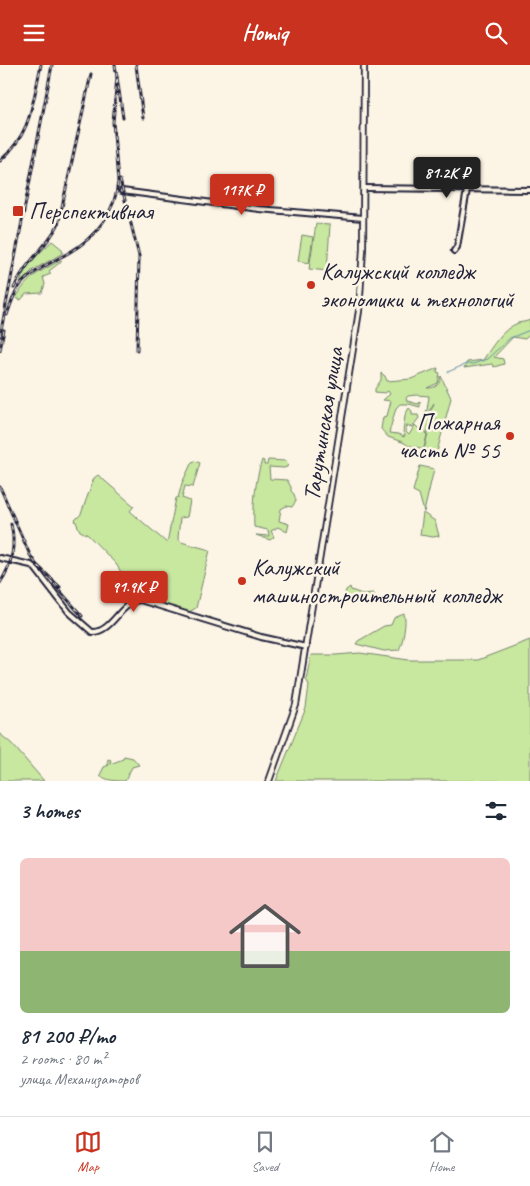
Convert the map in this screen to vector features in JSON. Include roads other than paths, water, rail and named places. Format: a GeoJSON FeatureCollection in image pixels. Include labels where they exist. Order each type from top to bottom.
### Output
{"type":"FeatureCollection","features":[{"type":"Feature","properties":{"kind":"main road","name":"Тарутинская улица"},"geometry":{"type":"LineString","coordinates":[[268,781],[296,705],[359,311],[362,288],[364,65]]}},
{"type":"Feature","properties":{"kind":"street"},"geometry":{"type":"LineString","coordinates":[[364,188],[530,191]]}},
{"type":"Feature","properties":{"kind":"street"},"geometry":{"type":"LineString","coordinates":[[454,251],[457,247],[467,190]]}},
{"type":"Feature","properties":{"kind":"street"},"geometry":{"type":"LineString","coordinates":[[122,191],[259,209],[363,218]]}},
{"type":"Feature","properties":{"kind":"street"},"geometry":{"type":"LineString","coordinates":[[0,558],[31,565],[35,568],[64,607],[92,632],[100,631],[132,602],[140,600],[261,637],[306,647]]}},
{"type":"Feature","properties":{"kind":"waterway"},"geometry":{"type":"LineString","coordinates":[[448,372],[466,364],[473,364],[487,359],[510,338],[530,330]]}},
{"type":"Feature","properties":{"kind":"railway"},"geometry":{"type":"LineString","coordinates":[[0,161],[19,140],[25,129],[33,105],[41,65]]}},
{"type":"Feature","properties":{"kind":"railway"},"geometry":{"type":"LineString","coordinates":[[0,336],[52,65]]}},
{"type":"Feature","properties":{"kind":"railway"},"geometry":{"type":"LineString","coordinates":[[115,65],[117,77]]}},
{"type":"Feature","properties":{"kind":"railway"},"geometry":{"type":"LineString","coordinates":[[136,65],[143,118]]}},
{"type":"Feature","properties":{"kind":"railway"},"geometry":{"type":"LineString","coordinates":[[14,288],[23,271],[58,225],[91,74]]}},
{"type":"Feature","properties":{"kind":"railway"},"geometry":{"type":"LineString","coordinates":[[7,315],[12,301],[24,281],[40,268],[70,252],[88,239],[109,213],[118,181],[113,122],[117,77],[123,118]]}},
{"type":"Feature","properties":{"kind":"railway"},"geometry":{"type":"LineString","coordinates":[[120,180],[139,256],[137,350]]}},
{"type":"Feature","properties":{"kind":"railway"},"geometry":{"type":"LineString","coordinates":[[0,350],[4,330]]}},
{"type":"Feature","properties":{"kind":"railway"},"geometry":{"type":"LineString","coordinates":[[0,487],[30,555],[36,564],[60,587]]}},
{"type":"Feature","properties":{"kind":"railway"},"geometry":{"type":"LineString","coordinates":[[0,583],[12,555],[11,524]]}},
{"type":"Feature","properties":{"kind":"railway"},"geometry":{"type":"LineString","coordinates":[[54,584],[82,616]]}},
{"type":"Feature","properties":{"kind":"place","name":"Перспективная"},"geometry":{"type":"Point","coordinates":[18,211]}},
{"type":"Feature","properties":{"kind":"place","name":"Калужский колледж экономики и технологий"},"geometry":{"type":"Point","coordinates":[311,285]}},
{"type":"Feature","properties":{"kind":"place","name":"Пожарная часть № 55"},"geometry":{"type":"Point","coordinates":[510,436]}},
{"type":"Feature","properties":{"kind":"place","name":"Калужский машиностроительный колледж"},"geometry":{"type":"Point","coordinates":[242,581]}}]}
